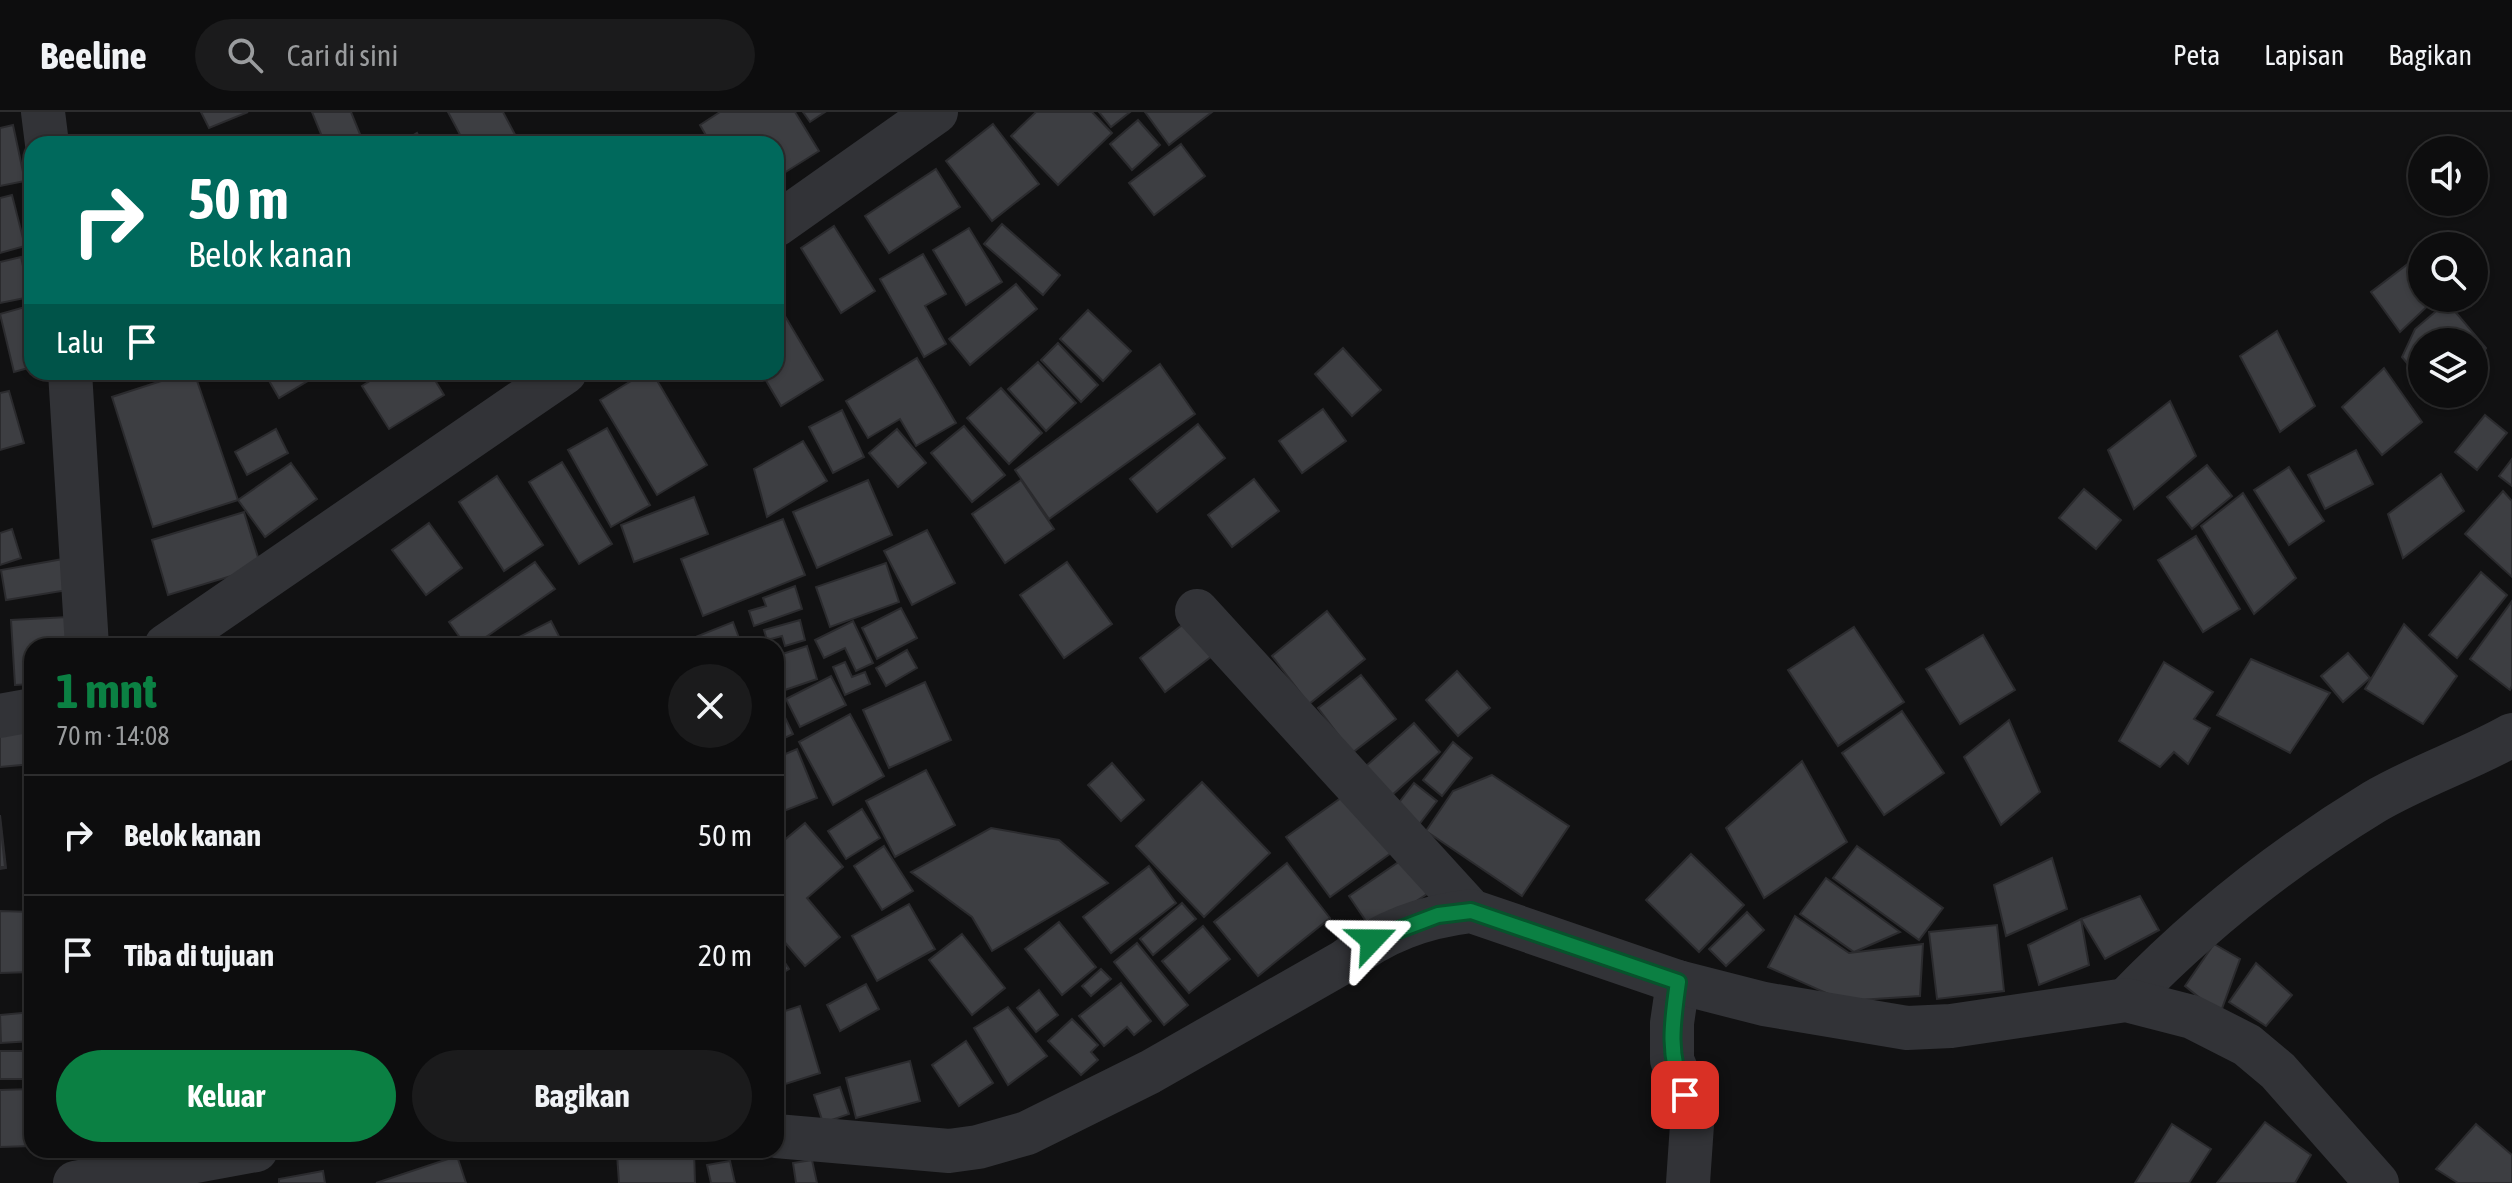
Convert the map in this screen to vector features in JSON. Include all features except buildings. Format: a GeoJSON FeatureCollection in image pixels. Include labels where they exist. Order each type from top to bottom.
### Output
{"type":"FeatureCollection","features":[{"type":"Feature","properties":{"kind":"street"},"geometry":{"type":"LineString","coordinates":[[43,112],[46,136]]}},
{"type":"Feature","properties":{"kind":"street"},"geometry":{"type":"LineString","coordinates":[[784,219],[936,112]]}},
{"type":"Feature","properties":{"kind":"street"},"geometry":{"type":"LineString","coordinates":[[70,380],[87,638]]}},
{"type":"Feature","properties":{"kind":"street"},"geometry":{"type":"LineString","coordinates":[[178,638],[553,380]]}},
{"type":"Feature","properties":{"kind":"street"},"geometry":{"type":"LineString","coordinates":[[1197,611],[1471,911]]}},
{"type":"Feature","properties":{"kind":"street"},"geometry":{"type":"LineString","coordinates":[[0,716],[24,712]]}},
{"type":"Feature","properties":{"kind":"street"},"geometry":{"type":"LineString","coordinates":[[2126,1000],[2178,948],[2267,874],[2376,801],[2512,735]]}},
{"type":"Feature","properties":{"kind":"street"},"geometry":{"type":"LineString","coordinates":[[784,1137],[949,1151],[978,1147],[1027,1133],[1150,1072],[1345,961],[1372,940],[1438,915],[1471,911],[1678,982],[1764,1004],[1907,1028],[1951,1026],[2126,1000],[2192,1017],[2247,1045],[2278,1071],[2377,1183]]}},
{"type":"Feature","properties":{"kind":"street"},"geometry":{"type":"LineString","coordinates":[[1678,982],[1672,1023],[1672,1060],[1693,1110],[1694,1140],[1688,1183]]}},
{"type":"Feature","properties":{"kind":"street"},"geometry":{"type":"LineString","coordinates":[[75,1183],[135,1168],[202,1158]]}},
{"type":"Feature","properties":{"kind":"route"},"geometry":{"type":"LineString","coordinates":[[1372,940],[1407,924],[1438,915],[1471,911],[1678,982],[1672,1023],[1672,1060],[1685,1095]]}}]}
